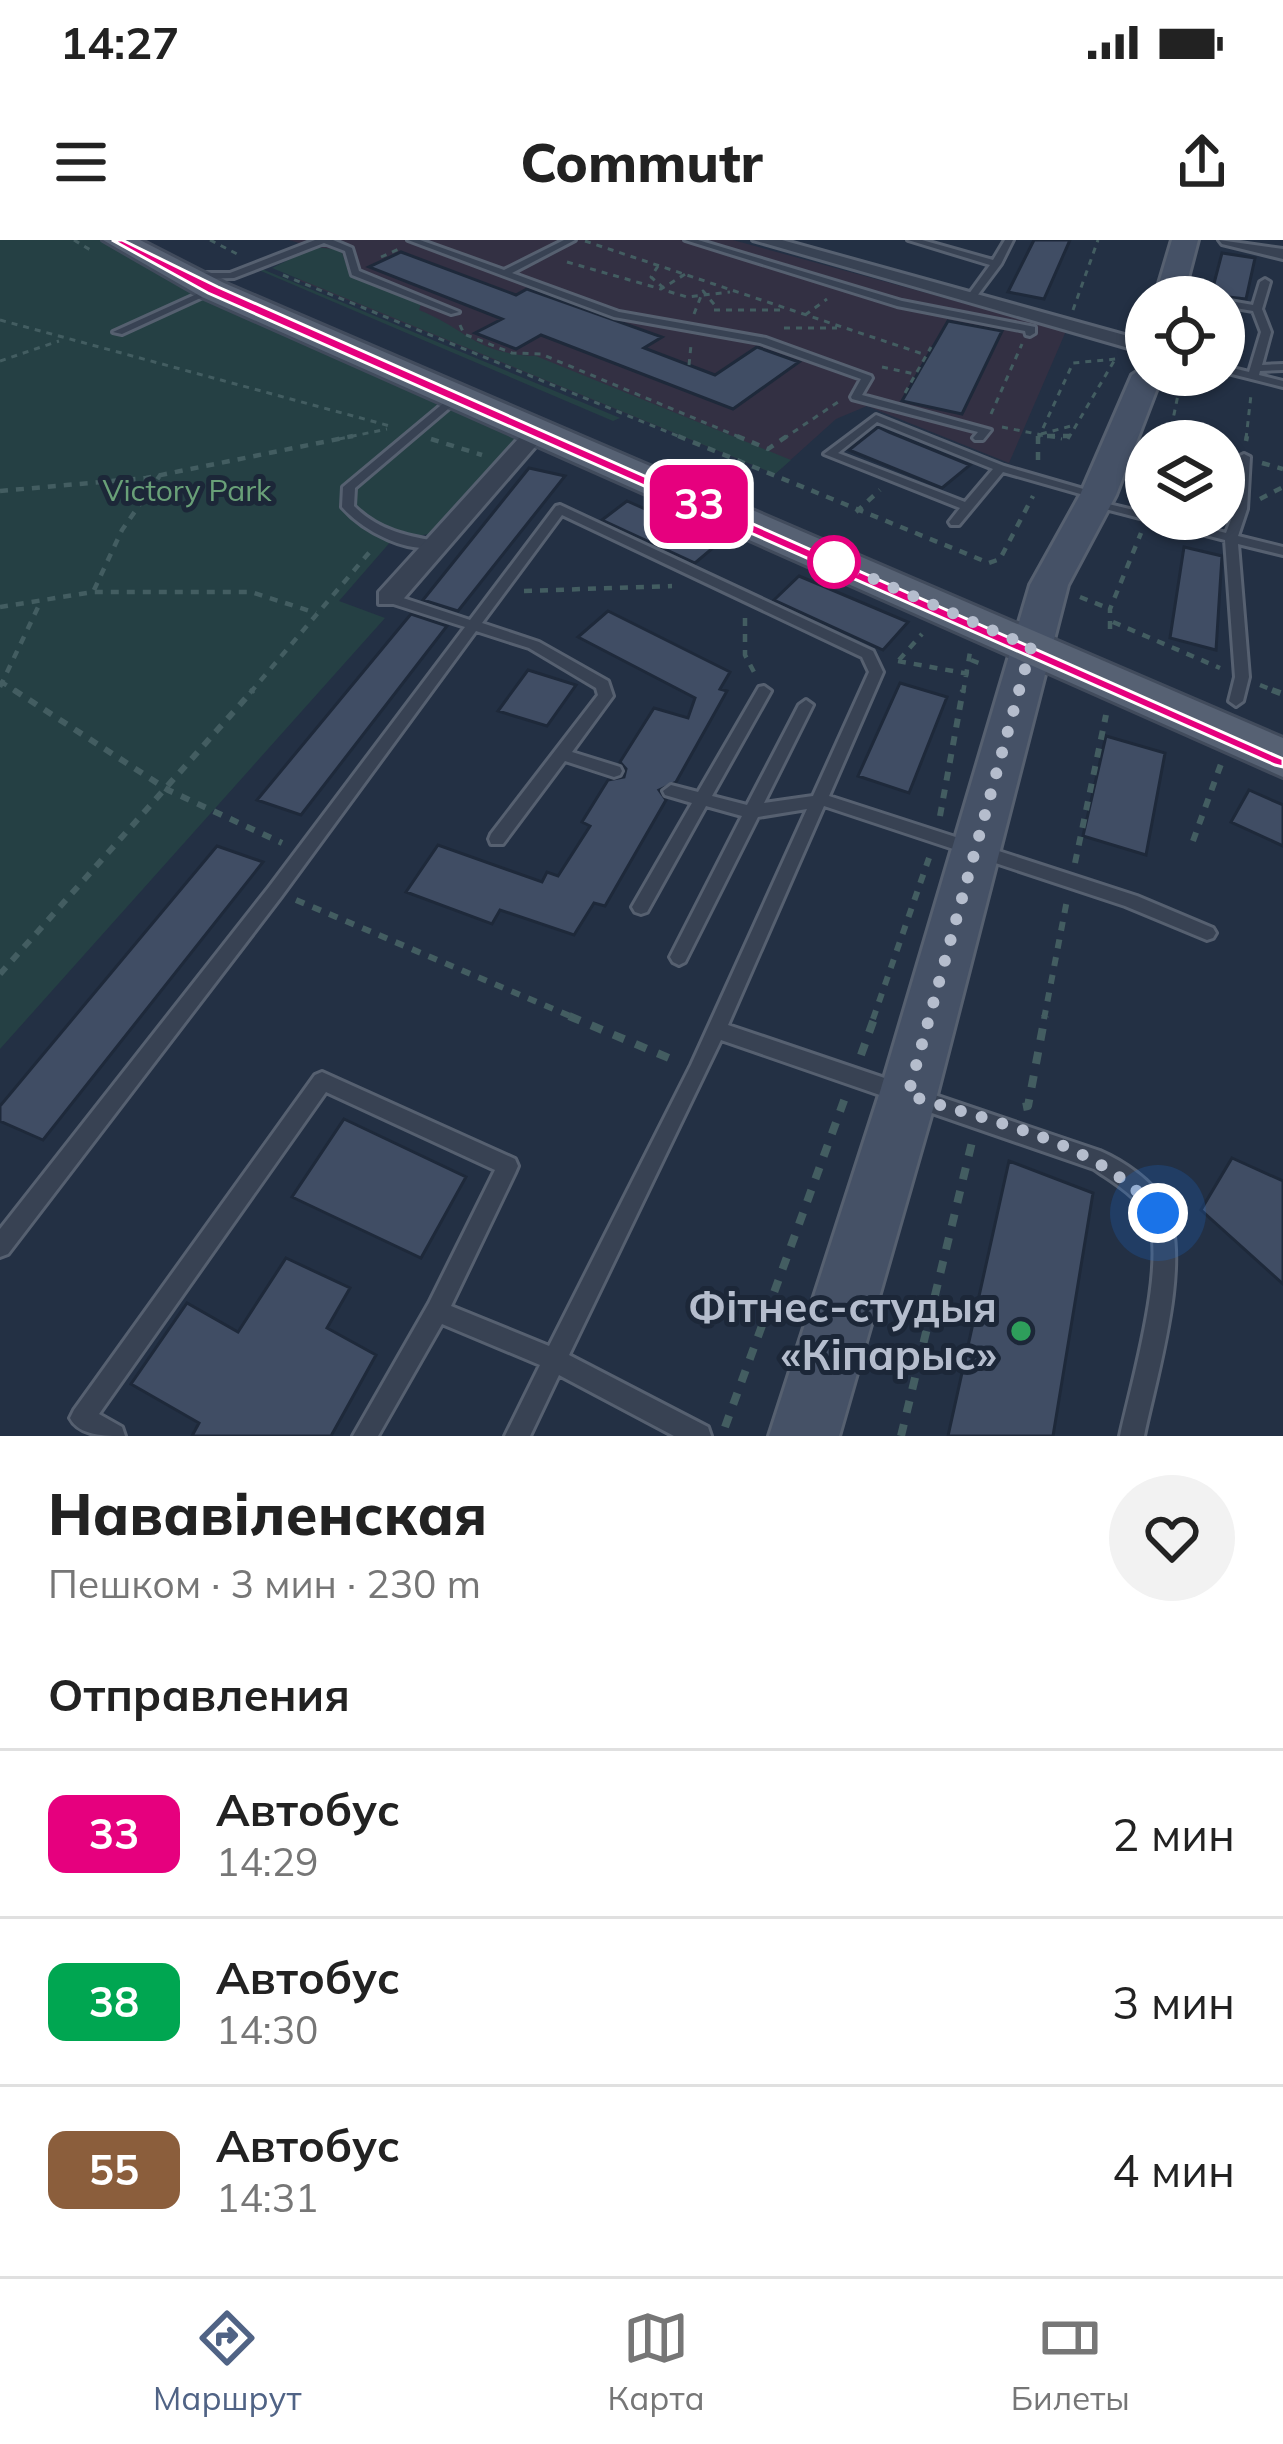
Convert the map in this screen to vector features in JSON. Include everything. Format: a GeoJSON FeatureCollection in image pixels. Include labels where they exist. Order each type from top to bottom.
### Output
{"type":"FeatureCollection","features":[{"type":"Feature","properties":{"kind":"main road"},"geometry":{"type":"LineString","coordinates":[[118,240],[234,277],[1046,619],[1283,759]]}},
{"type":"Feature","properties":{"kind":"main road"},"geometry":{"type":"LineString","coordinates":[[234,277],[456,398],[536,433],[1239,689],[1283,720]]}},
{"type":"Feature","properties":{"kind":"street"},"geometry":{"type":"LineString","coordinates":[[762,240],[1125,341]]}},
{"type":"Feature","properties":{"kind":"street"},"geometry":{"type":"LineString","coordinates":[[1175,276],[1185,240]]}},
{"type":"Feature","properties":{"kind":"street"},"geometry":{"type":"LineString","coordinates":[[1228,240],[1283,254]]}},
{"type":"Feature","properties":{"kind":"street"},"geometry":{"type":"LineString","coordinates":[[804,1436],[1046,619],[1049,585],[1095,500],[1125,374]]}},
{"type":"Feature","properties":{"kind":"street"},"geometry":{"type":"LineString","coordinates":[[389,598],[536,433]]}},
{"type":"Feature","properties":{"kind":"lane"},"geometry":{"type":"LineString","coordinates":[[118,332],[324,240],[349,250],[355,273],[454,312]]}},
{"type":"Feature","properties":{"kind":"lane"},"geometry":{"type":"LineString","coordinates":[[412,240],[617,315],[762,340],[867,378],[856,397],[985,430],[979,438]]}},
{"type":"Feature","properties":{"kind":"lane"},"geometry":{"type":"LineString","coordinates":[[689,240],[900,304],[1031,329],[1028,335]]}},
{"type":"Feature","properties":{"kind":"lane"},"geometry":{"type":"LineString","coordinates":[[912,240],[996,263]]}},
{"type":"Feature","properties":{"kind":"lane"},"geometry":{"type":"LineString","coordinates":[[971,298],[1010,240]]}},
{"type":"Feature","properties":{"kind":"lane"},"geometry":{"type":"LineString","coordinates":[[505,274],[570,245]]}},
{"type":"Feature","properties":{"kind":"lane"},"geometry":{"type":"LineString","coordinates":[[1254,372],[1266,332],[1256,309],[1265,282]]}},
{"type":"Feature","properties":{"kind":"lane"},"geometry":{"type":"LineString","coordinates":[[1245,307],[1256,309]]}},
{"type":"Feature","properties":{"kind":"lane"},"geometry":{"type":"LineString","coordinates":[[1266,332],[1283,329]]}},
{"type":"Feature","properties":{"kind":"lane"},"geometry":{"type":"LineString","coordinates":[[1245,371],[1283,368]]}},
{"type":"Feature","properties":{"kind":"lane"},"geometry":{"type":"LineString","coordinates":[[1254,372],[1283,384]]}},
{"type":"Feature","properties":{"kind":"lane"},"geometry":{"type":"LineString","coordinates":[[436,545],[393,540],[363,524],[348,507],[349,487],[456,398]]}},
{"type":"Feature","properties":{"kind":"lane"},"geometry":{"type":"LineString","coordinates":[[968,506],[830,454],[876,418],[1000,468],[1125,510]]}},
{"type":"Feature","properties":{"kind":"lane"},"geometry":{"type":"LineString","coordinates":[[955,522],[1000,468]]}},
{"type":"Feature","properties":{"kind":"lane"},"geometry":{"type":"LineString","coordinates":[[0,1246],[275,892],[560,509],[868,654],[876,672],[823,800],[698,1071],[517,1436]]}},
{"type":"Feature","properties":{"kind":"lane"},"geometry":{"type":"LineString","coordinates":[[1231,540],[1239,689]]}},
{"type":"Feature","properties":{"kind":"lane"},"geometry":{"type":"LineString","coordinates":[[1242,540],[1283,551]]}},
{"type":"Feature","properties":{"kind":"lane"},"geometry":{"type":"LineString","coordinates":[[389,598],[534,645],[603,685],[606,696],[496,838]]}},
{"type":"Feature","properties":{"kind":"lane"},"geometry":{"type":"LineString","coordinates":[[641,908],[764,691]]}},
{"type":"Feature","properties":{"kind":"lane"},"geometry":{"type":"LineString","coordinates":[[679,957],[806,704]]}},
{"type":"Feature","properties":{"kind":"lane"},"geometry":{"type":"LineString","coordinates":[[563,754],[614,771]]}},
{"type":"Feature","properties":{"kind":"lane"},"geometry":{"type":"LineString","coordinates":[[671,790],[750,812],[823,800],[1131,901],[1207,933]]}},
{"type":"Feature","properties":{"kind":"lane"},"geometry":{"type":"LineString","coordinates":[[717,1030],[1100,1161],[1139,1190],[1158,1213],[1166,1247],[1132,1436]]}},
{"type":"Feature","properties":{"kind":"lane"},"geometry":{"type":"LineString","coordinates":[[112,1436],[82,1418],[322,1081],[508,1166],[437,1310],[365,1436]]}},
{"type":"Feature","properties":{"kind":"lane"},"geometry":{"type":"LineString","coordinates":[[437,1310],[552,1359],[699,1436]]}},
{"type":"Feature","properties":{"kind":"path"},"geometry":{"type":"LineString","coordinates":[[210,240],[234,277],[631,420],[989,563],[1000,559],[1038,480],[1038,434],[1073,363],[1125,361]]}},
{"type":"Feature","properties":{"kind":"path"},"geometry":{"type":"LineString","coordinates":[[1071,316],[1098,240]]}},
{"type":"Feature","properties":{"kind":"path"},"geometry":{"type":"LineString","coordinates":[[570,245],[585,242],[926,355]]}},
{"type":"Feature","properties":{"kind":"path"},"geometry":{"type":"LineString","coordinates":[[554,257],[620,281],[700,297],[734,291]]}},
{"type":"Feature","properties":{"kind":"path"},"geometry":{"type":"LineString","coordinates":[[658,266],[651,277],[661,289]]}},
{"type":"Feature","properties":{"kind":"path"},"geometry":{"type":"LineString","coordinates":[[661,289],[686,274]]}},
{"type":"Feature","properties":{"kind":"path"},"geometry":{"type":"LineString","coordinates":[[703,280],[703,291]]}},
{"type":"Feature","properties":{"kind":"path"},"geometry":{"type":"LineString","coordinates":[[806,315],[838,291]]}},
{"type":"Feature","properties":{"kind":"path"},"geometry":{"type":"LineString","coordinates":[[676,313],[794,311]]}},
{"type":"Feature","properties":{"kind":"path"},"geometry":{"type":"LineString","coordinates":[[454,312],[464,334],[512,353],[541,354],[768,448],[832,401],[856,397]]}},
{"type":"Feature","properties":{"kind":"path"},"geometry":{"type":"LineString","coordinates":[[0,320],[396,428]]}},
{"type":"Feature","properties":{"kind":"path"},"geometry":{"type":"LineString","coordinates":[[762,340],[794,326],[846,328]]}},
{"type":"Feature","properties":{"kind":"path"},"geometry":{"type":"LineString","coordinates":[[987,423],[1028,335]]}},
{"type":"Feature","properties":{"kind":"path"},"geometry":{"type":"LineString","coordinates":[[0,361],[62,340]]}},
{"type":"Feature","properties":{"kind":"path"},"geometry":{"type":"LineString","coordinates":[[917,371],[931,347]]}},
{"type":"Feature","properties":{"kind":"path"},"geometry":{"type":"LineString","coordinates":[[1024,432],[1067,440],[1125,365]]}},
{"type":"Feature","properties":{"kind":"path"},"geometry":{"type":"LineString","coordinates":[[1245,448],[1254,372]]}},
{"type":"Feature","properties":{"kind":"path"},"geometry":{"type":"LineString","coordinates":[[622,426],[631,420]]}},
{"type":"Feature","properties":{"kind":"path"},"geometry":{"type":"LineString","coordinates":[[1038,434],[1075,425]]}},
{"type":"Feature","properties":{"kind":"path"},"geometry":{"type":"LineString","coordinates":[[381,441],[396,428]]}},
{"type":"Feature","properties":{"kind":"path"},"geometry":{"type":"LineString","coordinates":[[0,491],[51,491],[161,474],[396,428]]}},
{"type":"Feature","properties":{"kind":"path"},"geometry":{"type":"LineString","coordinates":[[412,433],[508,464]]}},
{"type":"Feature","properties":{"kind":"path"},"geometry":{"type":"LineString","coordinates":[[93,592],[122,530],[161,474]]}},
{"type":"Feature","properties":{"kind":"path"},"geometry":{"type":"LineString","coordinates":[[856,512],[892,478]]}},
{"type":"Feature","properties":{"kind":"path"},"geometry":{"type":"LineString","coordinates":[[0,974],[168,790],[379,542],[363,533]]}},
{"type":"Feature","properties":{"kind":"path"},"geometry":{"type":"LineString","coordinates":[[1140,540],[1110,609],[1112,626],[1239,689],[1283,694]]}},
{"type":"Feature","properties":{"kind":"path"},"geometry":{"type":"LineString","coordinates":[[493,597],[547,587],[718,584]]}},
{"type":"Feature","properties":{"kind":"path"},"geometry":{"type":"LineString","coordinates":[[0,608],[93,592],[251,592],[317,614]]}},
{"type":"Feature","properties":{"kind":"path"},"geometry":{"type":"LineString","coordinates":[[745,596],[745,655],[764,691]]}},
{"type":"Feature","properties":{"kind":"path"},"geometry":{"type":"LineString","coordinates":[[41,601],[1,684],[168,790],[284,844],[275,892],[698,1071]]}},
{"type":"Feature","properties":{"kind":"path"},"geometry":{"type":"LineString","coordinates":[[1046,619],[1110,609]]}},
{"type":"Feature","properties":{"kind":"path"},"geometry":{"type":"LineString","coordinates":[[928,627],[898,662],[969,674]]}},
{"type":"Feature","properties":{"kind":"path"},"geometry":{"type":"LineString","coordinates":[[971,660],[984,665]]}},
{"type":"Feature","properties":{"kind":"path"},"geometry":{"type":"LineString","coordinates":[[901,1436],[972,1143],[983,1119],[1028,1106],[1106,716]]}},
{"type":"Feature","properties":{"kind":"path"},"geometry":{"type":"LineString","coordinates":[[1193,841],[1221,764]]}},
{"type":"Feature","properties":{"kind":"shaded area"},"geometry":{"type":"Polygon","coordinates":[[[289,240],[733,240],[1066,331],[1009,463],[867,406],[836,419],[775,474],[298,280],[325,251],[289,240]]]}},
{"type":"Feature","properties":{"kind":"green space","name":"Victory Park"},"geometry":{"type":"Polygon","coordinates":[[[0,240],[104,240],[212,298],[528,442],[448,531],[392,540],[339,601],[385,618],[0,1049],[0,240]]]}},
{"type":"Feature","properties":{"kind":"green space"},"geometry":{"type":"Polygon","coordinates":[[[315,247],[341,250],[350,275],[421,304],[419,310],[485,346],[536,356],[791,460],[775,474],[272,268],[315,247]]]}},
{"type":"Feature","properties":{"kind":"green space"},"geometry":{"type":"Polygon","coordinates":[[[262,269],[620,418],[613,421],[262,269]]]}},
{"type":"Feature","properties":{"kind":"building"},"geometry":{"type":"Polygon","coordinates":[[[1034,240],[1070,240],[1044,299],[1008,292],[1034,240]]]}},
{"type":"Feature","properties":{"kind":"building"},"geometry":{"type":"Polygon","coordinates":[[[401,252],[516,295],[527,289],[662,337],[644,348],[715,375],[757,347],[799,362],[733,409],[541,335],[516,349],[475,333],[502,319],[369,267],[401,252]]]}},
{"type":"Feature","properties":{"kind":"building"},"geometry":{"type":"Polygon","coordinates":[[[1222,253],[1255,258],[1246,299],[1245,276],[1216,276],[1222,253]]]}},
{"type":"Feature","properties":{"kind":"building"},"geometry":{"type":"Polygon","coordinates":[[[948,321],[1002,331],[962,414],[902,401],[948,321]]]}},
{"type":"Feature","properties":{"kind":"building"},"geometry":{"type":"Polygon","coordinates":[[[878,427],[970,465],[942,488],[849,450],[878,427]]]}},
{"type":"Feature","properties":{"kind":"building"},"geometry":{"type":"Polygon","coordinates":[[[529,468],[565,476],[458,611],[423,600],[529,468]]]}},
{"type":"Feature","properties":{"kind":"building"},"geometry":{"type":"Polygon","coordinates":[[[627,501],[720,542],[695,563],[602,520],[627,501]]]}},
{"type":"Feature","properties":{"kind":"building"},"geometry":{"type":"Polygon","coordinates":[[[1184,547],[1222,556],[1216,650],[1170,638],[1184,547]]]}},
{"type":"Feature","properties":{"kind":"building"},"geometry":{"type":"Polygon","coordinates":[[[799,576],[908,622],[883,650],[774,600],[799,576]]]}},
{"type":"Feature","properties":{"kind":"building"},"geometry":{"type":"Polygon","coordinates":[[[608,611],[730,672],[720,689],[727,691],[676,782],[659,790],[666,800],[605,906],[594,903],[574,935],[500,910],[492,924],[406,892],[438,845],[542,882],[547,872],[558,876],[590,826],[582,822],[608,780],[624,777],[626,769],[620,762],[654,708],[688,718],[695,698],[578,637],[608,611]]]}},
{"type":"Feature","properties":{"kind":"building"},"geometry":{"type":"Polygon","coordinates":[[[411,614],[447,626],[301,815],[257,800],[411,614]]]}},
{"type":"Feature","properties":{"kind":"building"},"geometry":{"type":"Polygon","coordinates":[[[528,670],[576,685],[547,726],[498,711],[528,670]]]}},
{"type":"Feature","properties":{"kind":"building"},"geometry":{"type":"Polygon","coordinates":[[[900,683],[947,697],[909,793],[858,776],[900,683]]]}},
{"type":"Feature","properties":{"kind":"building"},"geometry":{"type":"Polygon","coordinates":[[[1106,736],[1165,753],[1146,855],[1083,836],[1106,736]]]}},
{"type":"Feature","properties":{"kind":"building"},"geometry":{"type":"Polygon","coordinates":[[[1249,790],[1283,805],[1283,846],[1231,822],[1249,790]]]}},
{"type":"Feature","properties":{"kind":"building"},"geometry":{"type":"Polygon","coordinates":[[[217,846],[263,862],[43,1140],[0,1121],[0,1106],[217,846]]]}},
{"type":"Feature","properties":{"kind":"building"},"geometry":{"type":"Polygon","coordinates":[[[344,1119],[466,1177],[421,1258],[292,1197],[344,1119]]]}},
{"type":"Feature","properties":{"kind":"building"},"geometry":{"type":"Polygon","coordinates":[[[1232,1158],[1283,1181],[1283,1284],[1201,1210],[1232,1158]]]}},
{"type":"Feature","properties":{"kind":"building"},"geometry":{"type":"Polygon","coordinates":[[[1009,1161],[1093,1193],[1053,1436],[948,1436],[1009,1161]]]}},
{"type":"Feature","properties":{"kind":"building"},"geometry":{"type":"Polygon","coordinates":[[[286,1258],[350,1288],[327,1328],[376,1355],[331,1436],[192,1436],[199,1423],[131,1384],[187,1303],[238,1332],[286,1258]]]}},
{"type":"Feature","properties":{"kind":"bus line","name":"33"},"geometry":{"type":"LineString","coordinates":[[118,240],[213,290],[1283,759]]}},
{"type":"Feature","properties":{"kind":"place","name":"Фітнес-студыя «Кіпарыс»"},"geometry":{"type":"Point","coordinates":[1021,1331]}},
{"type":"Feature","properties":{"kind":"route"},"geometry":{"type":"LineString","coordinates":[[834,562],[1031,647],[908,1095],[1100,1161],[1139,1190],[1158,1213]]}}]}
